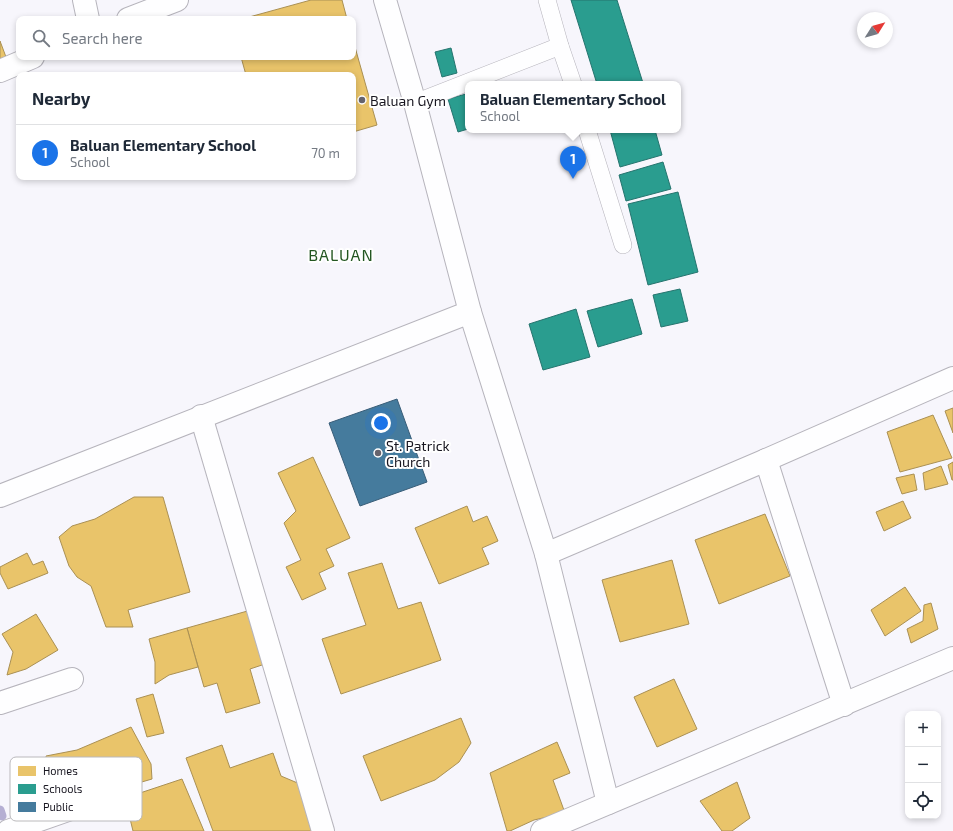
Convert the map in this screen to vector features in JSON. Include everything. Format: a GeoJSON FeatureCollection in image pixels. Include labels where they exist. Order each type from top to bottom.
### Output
{"type":"FeatureCollection","features":[{"type":"Feature","properties":{"kind":"street"},"geometry":{"type":"LineString","coordinates":[[84,0],[87,16]]}},
{"type":"Feature","properties":{"kind":"street"},"geometry":{"type":"LineString","coordinates":[[136,16],[177,0]]}},
{"type":"Feature","properties":{"kind":"street"},"geometry":{"type":"LineString","coordinates":[[385,0],[415,103],[470,312],[546,554],[608,803]]}},
{"type":"Feature","properties":{"kind":"street"},"geometry":{"type":"LineString","coordinates":[[0,70],[25,60]]}},
{"type":"Feature","properties":{"kind":"street"},"geometry":{"type":"LineString","coordinates":[[0,496],[470,312]]}},
{"type":"Feature","properties":{"kind":"street"},"geometry":{"type":"LineString","coordinates":[[546,554],[953,378]]}},
{"type":"Feature","properties":{"kind":"street"},"geometry":{"type":"LineString","coordinates":[[202,416],[322,831]]}},
{"type":"Feature","properties":{"kind":"street"},"geometry":{"type":"LineString","coordinates":[[766,460],[844,705]]}},
{"type":"Feature","properties":{"kind":"street"},"geometry":{"type":"LineString","coordinates":[[542,831],[953,658]]}},
{"type":"Feature","properties":{"kind":"street"},"geometry":{"type":"LineString","coordinates":[[0,703],[72,679]]}},
{"type":"Feature","properties":{"kind":"street"},"geometry":{"type":"LineString","coordinates":[[8,831],[37,821]]}},
{"type":"Feature","properties":{"kind":"lane"},"geometry":{"type":"LineString","coordinates":[[547,0],[572,81]]}},
{"type":"Feature","properties":{"kind":"lane"},"geometry":{"type":"LineString","coordinates":[[471,81],[560,46]]}},
{"type":"Feature","properties":{"kind":"lane"},"geometry":{"type":"LineString","coordinates":[[415,103],[465,83]]}},
{"type":"Feature","properties":{"kind":"lane"},"geometry":{"type":"LineString","coordinates":[[588,133],[623,245]]}},
{"type":"Feature","properties":{"kind":"building: Homes"},"geometry":{"type":"Polygon","coordinates":[[[311,0],[342,0],[346,16],[253,16],[311,0]]]}},
{"type":"Feature","properties":{"kind":"building: Homes"},"geometry":{"type":"Polygon","coordinates":[[[0,41],[6,57],[0,59],[0,41]]]}},
{"type":"Feature","properties":{"kind":"building: Homes","name":"Baluan Gym"},"geometry":{"type":"Polygon","coordinates":[[[356,51],[377,125],[356,131],[356,72],[245,72],[242,60],[356,60],[356,51]]]}},
{"type":"Feature","properties":{"kind":"building: Homes"},"geometry":{"type":"Polygon","coordinates":[[[953,408],[953,433],[945,411],[953,408]]]}},
{"type":"Feature","properties":{"kind":"building: Homes"},"geometry":{"type":"Polygon","coordinates":[[[933,415],[952,458],[900,472],[887,432],[933,415]]]}},
{"type":"Feature","properties":{"kind":"building: Homes"},"geometry":{"type":"Polygon","coordinates":[[[313,457],[350,538],[326,549],[334,566],[319,573],[326,589],[302,600],[286,567],[301,560],[284,523],[296,511],[278,473],[313,457]]]}},
{"type":"Feature","properties":{"kind":"building: Homes"},"geometry":{"type":"Polygon","coordinates":[[[953,462],[953,480],[952,480],[948,465],[953,462]]]}},
{"type":"Feature","properties":{"kind":"building: Homes"},"geometry":{"type":"Polygon","coordinates":[[[941,466],[948,484],[925,490],[923,473],[941,466]]]}},
{"type":"Feature","properties":{"kind":"building: Homes"},"geometry":{"type":"Polygon","coordinates":[[[914,474],[917,490],[902,494],[896,478],[914,474]]]}},
{"type":"Feature","properties":{"kind":"building: Homes"},"geometry":{"type":"Polygon","coordinates":[[[134,497],[163,497],[190,592],[128,610],[133,627],[106,627],[91,586],[77,577],[69,566],[59,537],[72,526],[95,519],[134,497]]]}},
{"type":"Feature","properties":{"kind":"building: Homes"},"geometry":{"type":"Polygon","coordinates":[[[903,501],[911,518],[884,531],[876,512],[903,501]]]}},
{"type":"Feature","properties":{"kind":"building: Homes"},"geometry":{"type":"Polygon","coordinates":[[[467,506],[473,522],[487,516],[498,541],[482,548],[489,564],[439,584],[415,528],[467,506]]]}},
{"type":"Feature","properties":{"kind":"building: Homes"},"geometry":{"type":"Polygon","coordinates":[[[765,514],[790,576],[719,604],[695,540],[765,514]]]}},
{"type":"Feature","properties":{"kind":"building: Homes"},"geometry":{"type":"Polygon","coordinates":[[[27,553],[33,565],[43,561],[48,573],[8,589],[0,573],[0,567],[27,553]]]}},
{"type":"Feature","properties":{"kind":"building: Homes"},"geometry":{"type":"Polygon","coordinates":[[[672,560],[689,624],[620,642],[602,580],[672,560]]]}},
{"type":"Feature","properties":{"kind":"building: Homes"},"geometry":{"type":"Polygon","coordinates":[[[382,563],[398,609],[421,602],[441,660],[341,694],[322,639],[366,625],[348,573],[382,563]]]}},
{"type":"Feature","properties":{"kind":"building: Homes"},"geometry":{"type":"Polygon","coordinates":[[[905,587],[921,611],[885,636],[871,610],[905,587]]]}},
{"type":"Feature","properties":{"kind":"building: Homes"},"geometry":{"type":"Polygon","coordinates":[[[931,603],[938,629],[911,643],[907,629],[923,621],[924,605],[931,603]]]}},
{"type":"Feature","properties":{"kind":"building: Homes"},"geometry":{"type":"Polygon","coordinates":[[[251,610],[268,663],[250,669],[260,703],[226,713],[217,683],[204,687],[187,628],[251,610]]]}},
{"type":"Feature","properties":{"kind":"building: Homes"},"geometry":{"type":"Polygon","coordinates":[[[36,614],[58,650],[26,669],[7,675],[13,652],[2,634],[36,614]]]}},
{"type":"Feature","properties":{"kind":"building: Homes"},"geometry":{"type":"Polygon","coordinates":[[[187,628],[198,667],[169,675],[155,684],[155,662],[149,639],[187,628]]]}},
{"type":"Feature","properties":{"kind":"building: Homes"},"geometry":{"type":"Polygon","coordinates":[[[674,679],[697,729],[657,747],[634,697],[674,679]]]}},
{"type":"Feature","properties":{"kind":"building: Homes"},"geometry":{"type":"Polygon","coordinates":[[[153,694],[164,733],[147,737],[136,699],[153,694]]]}},
{"type":"Feature","properties":{"kind":"building: Homes"},"geometry":{"type":"Polygon","coordinates":[[[461,718],[471,743],[459,762],[435,780],[381,801],[363,756],[461,718]]]}},
{"type":"Feature","properties":{"kind":"building: Homes"},"geometry":{"type":"Polygon","coordinates":[[[131,727],[151,764],[152,779],[142,782],[142,757],[46,757],[77,750],[131,727]]]}},
{"type":"Feature","properties":{"kind":"building: Homes"},"geometry":{"type":"Polygon","coordinates":[[[557,742],[570,773],[553,780],[565,813],[534,820],[507,831],[490,773],[557,742]]]}},
{"type":"Feature","properties":{"kind":"building: Homes"},"geometry":{"type":"Polygon","coordinates":[[[222,745],[230,768],[273,753],[281,776],[307,787],[317,831],[213,831],[186,758],[222,745]]]}},
{"type":"Feature","properties":{"kind":"building: Homes"},"geometry":{"type":"Polygon","coordinates":[[[182,779],[204,831],[133,831],[131,821],[142,821],[142,792],[182,779]]]}},
{"type":"Feature","properties":{"kind":"building: Homes"},"geometry":{"type":"Polygon","coordinates":[[[737,782],[750,818],[732,831],[722,831],[700,801],[737,782]]]}},
{"type":"Feature","properties":{"kind":"building: Schools"},"geometry":{"type":"Polygon","coordinates":[[[571,0],[617,0],[642,81],[596,81],[571,0]]]}},
{"type":"Feature","properties":{"kind":"building: Schools"},"geometry":{"type":"Polygon","coordinates":[[[451,48],[457,73],[442,77],[435,52],[451,48]]]}},
{"type":"Feature","properties":{"kind":"building: Schools"},"geometry":{"type":"Polygon","coordinates":[[[465,94],[465,130],[458,132],[448,99],[465,94]]]}},
{"type":"Feature","properties":{"kind":"building: Schools"},"geometry":{"type":"Polygon","coordinates":[[[611,133],[656,133],[662,155],[620,167],[611,133]]]}},
{"type":"Feature","properties":{"kind":"building: Schools"},"geometry":{"type":"Polygon","coordinates":[[[663,162],[671,189],[626,201],[619,175],[663,162]]]}},
{"type":"Feature","properties":{"kind":"building: Schools"},"geometry":{"type":"Polygon","coordinates":[[[678,192],[698,272],[648,285],[628,204],[678,192]]]}},
{"type":"Feature","properties":{"kind":"building: Schools"},"geometry":{"type":"Polygon","coordinates":[[[680,289],[688,321],[661,327],[653,295],[680,289]]]}},
{"type":"Feature","properties":{"kind":"building: Schools"},"geometry":{"type":"Polygon","coordinates":[[[632,299],[642,334],[598,347],[587,311],[632,299]]]}},
{"type":"Feature","properties":{"kind":"building: Schools"},"geometry":{"type":"Polygon","coordinates":[[[576,309],[590,357],[543,370],[529,324],[576,309]]]}},
{"type":"Feature","properties":{"kind":"building: Public","name":"St. Patrick Church"},"geometry":{"type":"Polygon","coordinates":[[[397,399],[427,482],[360,506],[329,423],[397,399]]]}},
{"type":"Feature","properties":{"kind":"waterway"},"geometry":{"type":"LineString","coordinates":[[0,810],[2,816]]}},
{"type":"Feature","properties":{"kind":"place","name":"Baluan Gym"},"geometry":{"type":"Point","coordinates":[362,100]}},
{"type":"Feature","properties":{"kind":"place","name":"Baluan Elementary School"},"geometry":{"type":"Point","coordinates":[573,179]}},
{"type":"Feature","properties":{"kind":"place","name":"St. Patrick Church"},"geometry":{"type":"Point","coordinates":[378,453]}},
{"type":"Feature","properties":{"kind":"district","name":"BALUAN"},"geometry":{"type":"Point","coordinates":[341,254]}}]}
